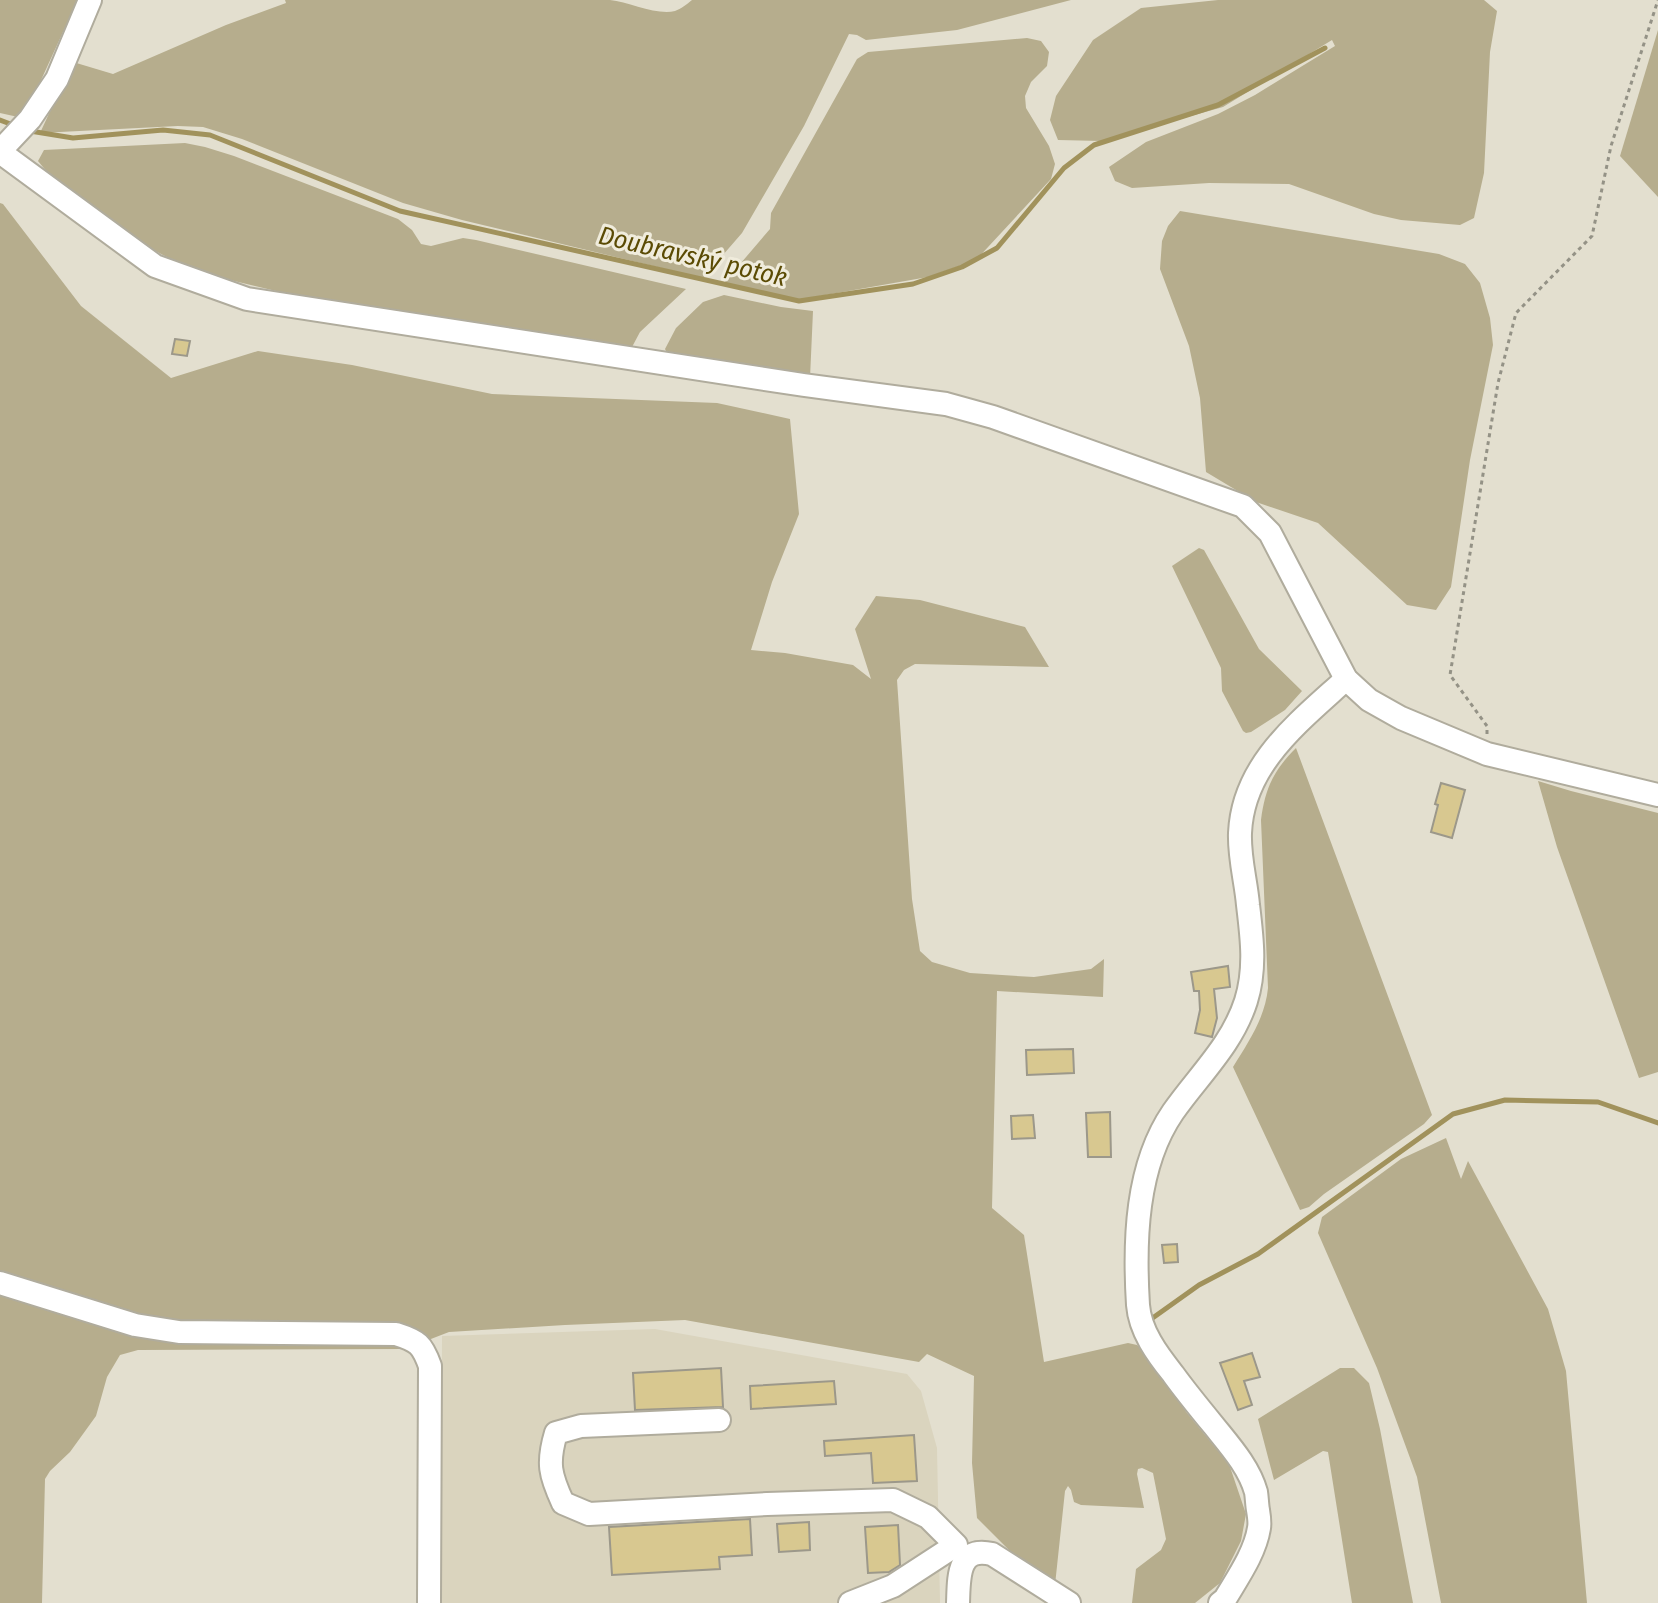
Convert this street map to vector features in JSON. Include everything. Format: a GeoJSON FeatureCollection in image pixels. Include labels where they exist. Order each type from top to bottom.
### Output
{"type":"FeatureCollection","features":[{"type":"Feature","properties":{"kind":"street"},"geometry":{"type":"LineString","coordinates":[[90,0],[57,79],[30,119],[0,152],[155,266],[247,299],[946,404],[1008,422],[1243,506],[1270,533],[1346,679],[1369,700],[1401,718],[1487,754],[1658,795]]}},
{"type":"Feature","properties":{"kind":"street"},"geometry":{"type":"LineString","coordinates":[[1220,1603],[1251,1553],[1260,1526],[1256,1492],[1240,1459],[1160,1358],[1147,1335],[1139,1309],[1137,1262],[1140,1215],[1154,1148],[1173,1113],[1237,1024],[1253,974],[1253,947],[1240,859],[1243,805],[1258,771],[1278,744],[1346,679]]}},
{"type":"Feature","properties":{"kind":"street"},"geometry":{"type":"LineString","coordinates":[[0,1283],[135,1325],[179,1332],[396,1334],[423,1347],[430,1366],[429,1603]]}},
{"type":"Feature","properties":{"kind":"street"},"geometry":{"type":"LineString","coordinates":[[719,1420],[581,1426],[556,1433],[550,1452],[551,1478],[563,1503],[589,1514],[893,1500],[928,1517],[963,1550]]}},
{"type":"Feature","properties":{"kind":"street"},"geometry":{"type":"LineString","coordinates":[[958,1603],[963,1550]]}},
{"type":"Feature","properties":{"kind":"street"},"geometry":{"type":"LineString","coordinates":[[850,1603],[893,1586],[963,1550],[992,1554],[1069,1603]]}},
{"type":"Feature","properties":{"kind":"path"},"geometry":{"type":"LineString","coordinates":[[1487,754],[1487,726],[1450,675],[1498,383],[1516,313],[1592,236],[1611,146],[1658,0]]}},
{"type":"Feature","properties":{"kind":"shaded area"},"geometry":{"type":"Polygon","coordinates":[[[0,0],[82,0],[67,30],[63,32],[26,113],[18,117],[0,113],[0,0]]]}},
{"type":"Feature","properties":{"kind":"shaded area"},"geometry":{"type":"Polygon","coordinates":[[[285,0],[610,0],[668,12],[692,0],[1071,0],[957,30],[866,40],[849,34],[804,126],[742,233],[703,278],[403,203],[242,139],[203,127],[40,133],[73,62],[113,74],[226,25],[286,3],[285,0]]]}},
{"type":"Feature","properties":{"kind":"shaded area"},"geometry":{"type":"Polygon","coordinates":[[[1218,0],[1484,0],[1497,11],[1490,52],[1484,173],[1474,218],[1460,225],[1401,220],[1374,214],[1289,184],[1209,183],[1132,188],[1115,181],[1109,167],[1146,142],[1218,114],[1255,95],[1335,46],[1332,40],[1223,107],[1102,141],[1058,140],[1050,120],[1056,96],[1093,40],[1141,8],[1218,0]]]}},
{"type":"Feature","properties":{"kind":"shaded area"},"geometry":{"type":"Polygon","coordinates":[[[1658,30],[1658,197],[1620,156],[1658,30]]]}},
{"type":"Feature","properties":{"kind":"shaded area"},"geometry":{"type":"Polygon","coordinates":[[[1027,38],[1041,41],[1049,52],[1047,66],[1031,82],[1025,96],[1026,108],[1049,146],[1055,164],[1051,179],[976,260],[928,277],[797,300],[723,284],[770,229],[771,213],[857,59],[868,52],[1027,38]]]}},
{"type":"Feature","properties":{"kind":"shaded area"},"geometry":{"type":"Polygon","coordinates":[[[185,143],[234,156],[398,219],[412,230],[421,244],[431,246],[463,238],[476,240],[686,289],[640,332],[632,347],[624,352],[301,297],[193,271],[148,247],[47,172],[38,161],[44,150],[185,143]]]}},
{"type":"Feature","properties":{"kind":"shaded area"},"geometry":{"type":"Polygon","coordinates":[[[0,203],[81,306],[171,378],[258,351],[352,365],[492,394],[717,403],[790,419],[799,514],[772,582],[751,650],[853,665],[871,679],[855,629],[876,596],[920,600],[1025,627],[1049,667],[915,664],[904,670],[897,680],[912,899],[920,951],[932,962],[970,973],[1034,977],[1091,969],[1104,959],[1103,997],[997,991],[992,1208],[1024,1235],[1044,1362],[1128,1343],[1137,1345],[1229,1464],[1246,1514],[1241,1541],[1220,1583],[1195,1603],[1132,1603],[1136,1569],[1161,1550],[1166,1539],[1153,1473],[1142,1468],[1138,1469],[1137,1474],[1144,1508],[1081,1505],[1074,1502],[1068,1486],[1055,1585],[1016,1557],[977,1518],[972,1463],[974,1376],[927,1354],[919,1362],[685,1320],[449,1332],[405,1349],[138,1350],[120,1355],[107,1377],[96,1416],[70,1452],[45,1479],[42,1603],[0,1603],[0,203]]]}},
{"type":"Feature","properties":{"kind":"shaded area"},"geometry":{"type":"Polygon","coordinates":[[[1180,211],[1439,254],[1465,264],[1480,283],[1490,318],[1493,345],[1470,460],[1451,587],[1436,610],[1407,605],[1318,523],[1256,502],[1206,472],[1200,398],[1189,346],[1160,269],[1162,241],[1168,226],[1180,211]]]}},
{"type":"Feature","properties":{"kind":"shaded area"},"geometry":{"type":"Polygon","coordinates":[[[724,295],[813,311],[810,378],[669,357],[665,349],[676,328],[703,302],[724,295]]]}},
{"type":"Feature","properties":{"kind":"shaded area"},"geometry":{"type":"Polygon","coordinates":[[[1199,548],[1204,550],[1259,649],[1302,691],[1285,710],[1251,732],[1243,731],[1222,691],[1221,668],[1172,566],[1199,548]]]}},
{"type":"Feature","properties":{"kind":"shaded area"},"geometry":{"type":"Polygon","coordinates":[[[1296,748],[1432,1115],[1424,1124],[1309,1207],[1300,1210],[1233,1067],[1260,1019],[1268,988],[1263,809],[1272,780],[1296,748]]]}},
{"type":"Feature","properties":{"kind":"shaded area"},"geometry":{"type":"Polygon","coordinates":[[[1538,781],[1658,813],[1658,1072],[1639,1078],[1557,847],[1538,781]]]}},
{"type":"Feature","properties":{"kind":"shaded area"},"geometry":{"type":"Polygon","coordinates":[[[1446,1138],[1461,1179],[1468,1161],[1548,1309],[1566,1371],[1587,1603],[1441,1603],[1417,1477],[1377,1368],[1318,1233],[1322,1217],[1401,1159],[1446,1138]]]}},
{"type":"Feature","properties":{"kind":"shaded area"},"geometry":{"type":"Polygon","coordinates":[[[655,1329],[907,1374],[921,1391],[937,1448],[940,1603],[441,1603],[442,1336],[655,1329]]]}},
{"type":"Feature","properties":{"kind":"shaded area"},"geometry":{"type":"Polygon","coordinates":[[[1340,1368],[1354,1368],[1369,1383],[1413,1603],[1352,1603],[1328,1452],[1323,1451],[1274,1480],[1258,1419],[1340,1368]]]}},
{"type":"Feature","properties":{"kind":"building"},"geometry":{"type":"Polygon","coordinates":[[[175,339],[190,341],[187,356],[172,354],[175,339]]]}},
{"type":"Feature","properties":{"kind":"building"},"geometry":{"type":"Polygon","coordinates":[[[1441,783],[1465,790],[1452,838],[1431,832],[1441,783]]]}},
{"type":"Feature","properties":{"kind":"building"},"geometry":{"type":"Polygon","coordinates":[[[1228,966],[1230,987],[1214,989],[1217,1018],[1212,1037],[1195,1033],[1200,1010],[1199,991],[1194,991],[1191,972],[1228,966]]]}},
{"type":"Feature","properties":{"kind":"building"},"geometry":{"type":"Polygon","coordinates":[[[1073,1049],[1074,1073],[1027,1075],[1026,1050],[1073,1049]]]}},
{"type":"Feature","properties":{"kind":"building"},"geometry":{"type":"Polygon","coordinates":[[[1110,1112],[1111,1157],[1088,1157],[1086,1113],[1110,1112]]]}},
{"type":"Feature","properties":{"kind":"building"},"geometry":{"type":"Polygon","coordinates":[[[1033,1115],[1035,1138],[1012,1139],[1011,1116],[1033,1115]]]}},
{"type":"Feature","properties":{"kind":"building"},"geometry":{"type":"Polygon","coordinates":[[[1177,1244],[1178,1262],[1164,1263],[1162,1245],[1177,1244]]]}},
{"type":"Feature","properties":{"kind":"building"},"geometry":{"type":"Polygon","coordinates":[[[1252,1353],[1260,1377],[1244,1381],[1252,1405],[1238,1410],[1220,1363],[1252,1353]]]}},
{"type":"Feature","properties":{"kind":"building"},"geometry":{"type":"Polygon","coordinates":[[[721,1368],[723,1407],[635,1410],[633,1373],[721,1368]]]}},
{"type":"Feature","properties":{"kind":"building"},"geometry":{"type":"Polygon","coordinates":[[[834,1381],[836,1404],[751,1409],[750,1386],[834,1381]]]}},
{"type":"Feature","properties":{"kind":"building"},"geometry":{"type":"Polygon","coordinates":[[[914,1435],[917,1481],[873,1483],[871,1453],[825,1456],[824,1441],[914,1435]]]}},
{"type":"Feature","properties":{"kind":"building"},"geometry":{"type":"Polygon","coordinates":[[[750,1519],[752,1555],[719,1557],[720,1569],[612,1575],[609,1527],[750,1519]]]}},
{"type":"Feature","properties":{"kind":"building"},"geometry":{"type":"Polygon","coordinates":[[[809,1522],[810,1550],[779,1552],[777,1524],[809,1522]]]}},
{"type":"Feature","properties":{"kind":"building"},"geometry":{"type":"Polygon","coordinates":[[[898,1525],[900,1565],[889,1572],[868,1573],[865,1527],[898,1525]]]}},
{"type":"Feature","properties":{"kind":"waterway","name":"Doubravský potok"},"geometry":{"type":"LineString","coordinates":[[30,131],[73,138],[163,130],[210,135],[400,211],[799,301],[913,284],[962,267],[997,248],[1064,168],[1094,145],[1218,105],[1325,48]]}},
{"type":"Feature","properties":{"kind":"waterway","name":"Doubravský potok"},"geometry":{"type":"LineString","coordinates":[[0,120],[13,125]]}},
{"type":"Feature","properties":{"kind":"waterway"},"geometry":{"type":"LineString","coordinates":[[1147,1322],[1199,1285],[1258,1254],[1453,1114],[1505,1100],[1598,1102],[1658,1123]]}}]}
